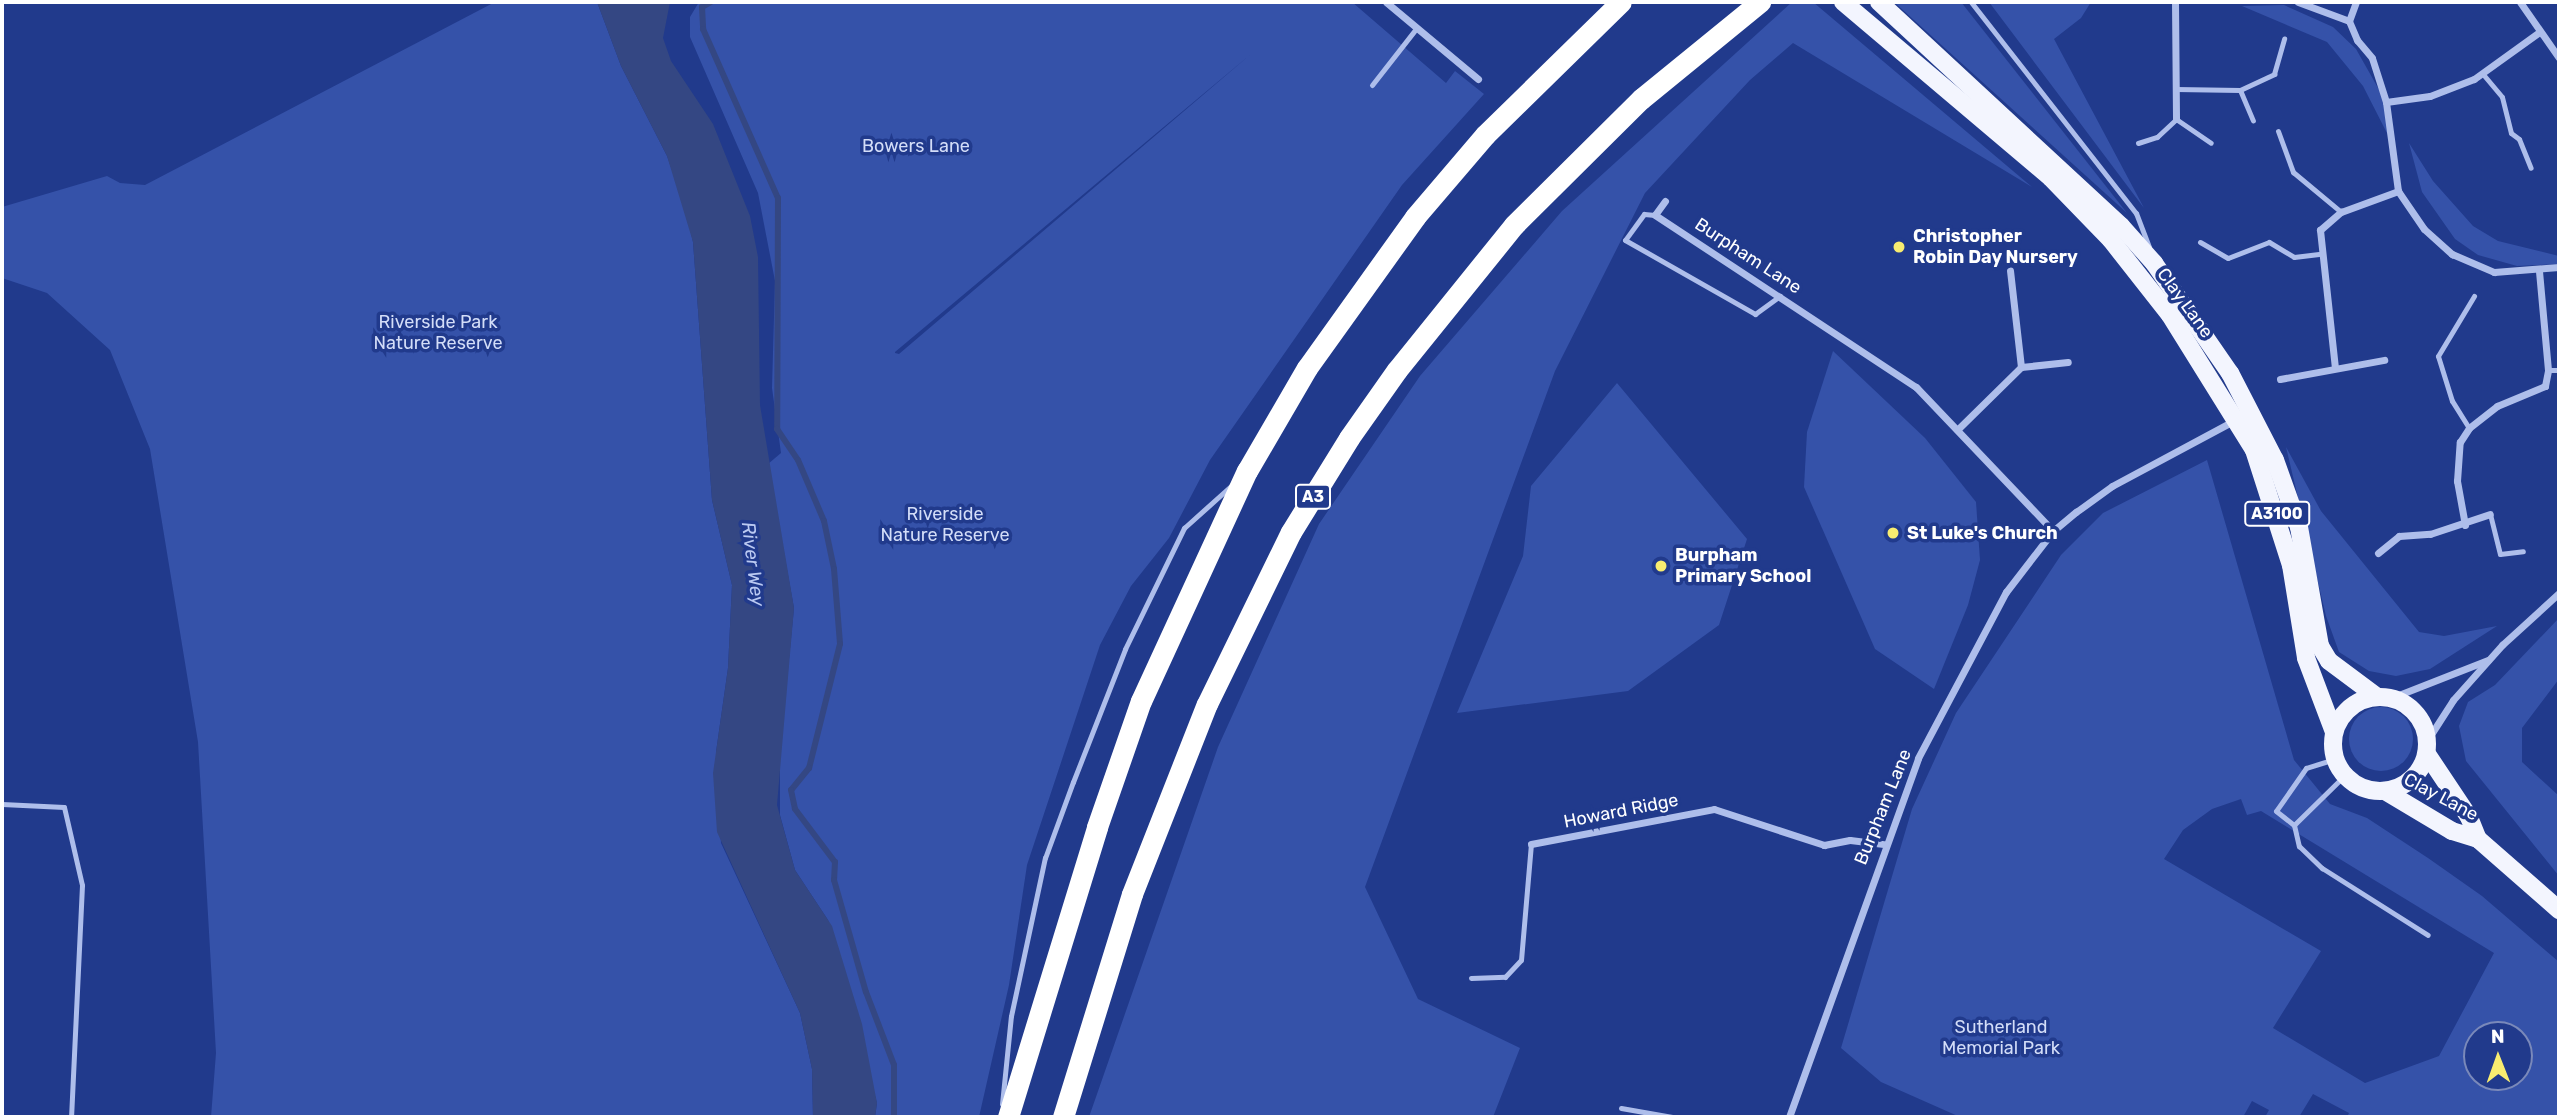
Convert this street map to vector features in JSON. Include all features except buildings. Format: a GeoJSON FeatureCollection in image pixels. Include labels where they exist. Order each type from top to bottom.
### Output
{"type":"FeatureCollection","features":[{"type":"Feature","properties":{"kind":"highway"},"geometry":{"type":"LineString","coordinates":[[1008,1117],[1097,827],[1141,701],[1247,471],[1307,368],[1415,217],[1485,135],[1621,2]]}},
{"type":"Feature","properties":{"kind":"highway","name":"A3"},"geometry":{"type":"LineString","coordinates":[[1063,1117],[1132,894],[1207,704],[1291,533],[1349,438],[1397,370],[1514,225],[1641,99],[1760,2]]}},
{"type":"Feature","properties":{"kind":"main road","name":"Clay Lane"},"geometry":{"type":"LineString","coordinates":[[1843,2],[2052,178],[2111,240],[2243,415],[2281,523],[2306,658],[2321,707],[2334,732],[2340,767],[2356,785],[2385,791],[2452,831],[2478,839],[2559,910]]}},
{"type":"Feature","properties":{"kind":"main road","name":"Clay Lane"},"geometry":{"type":"LineString","coordinates":[[1883,5],[2121,226],[2154,263],[2209,341],[2243,415],[2295,514],[2320,646],[2329,661],[2383,697],[2409,707],[2424,725],[2427,747],[2469,817],[2478,839]]}},
{"type":"Feature","properties":{"kind":"main road"},"geometry":{"type":"LineString","coordinates":[[2334,732],[2349,708],[2383,697]]}},
{"type":"Feature","properties":{"kind":"main road","name":"Clay Lane"},"geometry":{"type":"LineString","coordinates":[[2385,791],[2417,775],[2427,747]]}},
{"type":"Feature","properties":{"kind":"street"},"geometry":{"type":"LineString","coordinates":[[1386,2],[1415,30],[1478,79]]}},
{"type":"Feature","properties":{"kind":"street"},"geometry":{"type":"LineString","coordinates":[[2175,2],[2176,119]]}},
{"type":"Feature","properties":{"kind":"street"},"geometry":{"type":"LineString","coordinates":[[2298,2],[2349,21]]}},
{"type":"Feature","properties":{"kind":"street"},"geometry":{"type":"LineString","coordinates":[[2357,2],[2349,21],[2357,40],[2372,58],[2386,102],[2398,191],[2424,229],[2452,254],[2494,271],[2539,271],[2559,267]]}},
{"type":"Feature","properties":{"kind":"street"},"geometry":{"type":"LineString","coordinates":[[2520,2],[2538,33],[2559,58]]}},
{"type":"Feature","properties":{"kind":"street"},"geometry":{"type":"LineString","coordinates":[[2386,102],[2430,96],[2483,73],[2538,33]]}},
{"type":"Feature","properties":{"kind":"street"},"geometry":{"type":"LineString","coordinates":[[2336,368],[2319,254],[2320,230],[2341,212],[2398,191]]}},
{"type":"Feature","properties":{"kind":"street"},"geometry":{"type":"LineString","coordinates":[[1655,215],[1665,201]]}},
{"type":"Feature","properties":{"kind":"street","name":"Burpham Lane"},"geometry":{"type":"LineString","coordinates":[[1655,215],[1916,387],[1959,428],[2053,531]]}},
{"type":"Feature","properties":{"kind":"street"},"geometry":{"type":"LineString","coordinates":[[2010,271],[2021,367]]}},
{"type":"Feature","properties":{"kind":"street"},"geometry":{"type":"LineString","coordinates":[[2465,525],[2457,460],[2460,442],[2469,428],[2497,406],[2545,386],[2548,370],[2539,271]]}},
{"type":"Feature","properties":{"kind":"street"},"geometry":{"type":"LineString","coordinates":[[2280,379],[2384,360]]}},
{"type":"Feature","properties":{"kind":"street"},"geometry":{"type":"LineString","coordinates":[[1959,428],[2021,367],[2068,362]]}},
{"type":"Feature","properties":{"kind":"street","name":"Burpham Lane"},"geometry":{"type":"LineString","coordinates":[[1789,1117],[1884,844],[1918,758],[1972,651],[2006,592],[2053,531],[2112,486],[2243,415]]}},
{"type":"Feature","properties":{"kind":"street"},"geometry":{"type":"LineString","coordinates":[[2378,553],[2399,536],[2465,525],[2490,514]]}},
{"type":"Feature","properties":{"kind":"street"},"geometry":{"type":"LineString","coordinates":[[2427,747],[2453,700],[2488,660],[2559,593]]}},
{"type":"Feature","properties":{"kind":"street"},"geometry":{"type":"LineString","coordinates":[[2383,697],[2488,660]]}},
{"type":"Feature","properties":{"kind":"street","name":"Howard Ridge"},"geometry":{"type":"LineString","coordinates":[[1531,844],[1714,809],[1824,845],[1850,840],[1884,844]]}},
{"type":"Feature","properties":{"kind":"lane"},"geometry":{"type":"LineString","coordinates":[[1971,2],[2136,213],[2170,315]]}},
{"type":"Feature","properties":{"kind":"lane"},"geometry":{"type":"LineString","coordinates":[[1372,85],[1415,30]]}},
{"type":"Feature","properties":{"kind":"lane"},"geometry":{"type":"LineString","coordinates":[[2176,89],[2240,90],[2274,74],[2284,38]]}},
{"type":"Feature","properties":{"kind":"lane"},"geometry":{"type":"LineString","coordinates":[[2483,73],[2502,97],[2511,133],[2519,139],[2531,168]]}},
{"type":"Feature","properties":{"kind":"lane"},"geometry":{"type":"LineString","coordinates":[[2240,90],[2253,120]]}},
{"type":"Feature","properties":{"kind":"lane"},"geometry":{"type":"LineString","coordinates":[[2138,143],[2157,137],[2176,119],[2211,143]]}},
{"type":"Feature","properties":{"kind":"lane"},"geometry":{"type":"LineString","coordinates":[[2278,131],[2293,172],[2341,212]]}},
{"type":"Feature","properties":{"kind":"lane"},"geometry":{"type":"LineString","coordinates":[[1655,215],[1644,214],[1625,240],[1755,314],[1781,296]]}},
{"type":"Feature","properties":{"kind":"lane"},"geometry":{"type":"LineString","coordinates":[[2200,242],[2228,258],[2269,242],[2294,257],[2319,254]]}},
{"type":"Feature","properties":{"kind":"lane"},"geometry":{"type":"LineString","coordinates":[[2469,428],[2452,401],[2438,356],[2474,296]]}},
{"type":"Feature","properties":{"kind":"lane"},"geometry":{"type":"LineString","coordinates":[[2548,370],[2559,370]]}},
{"type":"Feature","properties":{"kind":"lane"},"geometry":{"type":"LineString","coordinates":[[1001,1117],[1011,1016],[1045,858],[1073,782],[1125,649],[1184,528],[1247,471]]}},
{"type":"Feature","properties":{"kind":"lane"},"geometry":{"type":"LineString","coordinates":[[2490,514],[2500,554],[2523,551]]}},
{"type":"Feature","properties":{"kind":"lane"},"geometry":{"type":"LineString","coordinates":[[2340,767],[2306,768],[2276,811],[2294,825],[2299,846],[2322,868],[2428,935]]}},
{"type":"Feature","properties":{"kind":"lane"},"geometry":{"type":"LineString","coordinates":[[2294,825],[2340,767]]}},
{"type":"Feature","properties":{"kind":"lane"},"geometry":{"type":"LineString","coordinates":[[2,804],[65,807],[82,885],[71,1117]]}},
{"type":"Feature","properties":{"kind":"lane","name":"Howard Ridge"},"geometry":{"type":"LineString","coordinates":[[1471,978],[1504,977],[1521,960],[1531,844]]}},
{"type":"Feature","properties":{"kind":"lane"},"geometry":{"type":"LineString","coordinates":[[1620,1108],[1672,1117]]}},
{"type":"Feature","properties":{"kind":"green space","name":"Riverside Park Nature Reserve"},"geometry":{"type":"Polygon","coordinates":[[[495,2],[597,2],[621,66],[667,156],[685,207],[693,242],[712,500],[732,585],[728,668],[716,752],[721,843],[800,1013],[812,1069],[813,1117],[211,1117],[216,1053],[198,742],[150,449],[110,350],[47,293],[2,278],[2,207],[107,176],[120,183],[145,185],[495,2]]]}},
{"type":"Feature","properties":{"kind":"green space","name":"Riverside Nature Reserve"},"geometry":{"type":"Polygon","coordinates":[[[699,2],[1352,2],[1446,83],[1455,71],[1484,94],[1402,185],[1210,460],[1169,538],[1131,586],[1100,645],[1027,865],[1009,985],[979,1117],[875,1117],[877,1103],[828,920],[795,870],[780,815],[780,751],[794,608],[768,464],[781,453],[772,388],[775,281],[758,193],[690,37],[690,17],[699,2]],[[1251,54],[895,352],[899,354],[1251,54]]]}},
{"type":"Feature","properties":{"kind":"green space"},"geometry":{"type":"Polygon","coordinates":[[[1792,2],[1813,2],[2032,187],[1793,43],[1750,80],[1645,193],[1555,371],[1365,887],[1418,999],[1520,1048],[1493,1117],[1089,1117],[1218,747],[1319,524],[1420,376],[1562,211],[1792,2]]]}},
{"type":"Feature","properties":{"kind":"green space"},"geometry":{"type":"Polygon","coordinates":[[[1894,2],[1961,2],[2127,213],[1894,2]]]}},
{"type":"Feature","properties":{"kind":"green space"},"geometry":{"type":"Polygon","coordinates":[[[1989,2],[2091,2],[2081,18],[2054,39],[2144,208],[1989,2]]]}},
{"type":"Feature","properties":{"kind":"green space"},"geometry":{"type":"Polygon","coordinates":[[[2284,5],[2333,27],[2356,49],[2386,102],[2391,141],[2363,86],[2327,42],[2242,6],[2284,5]]]}},
{"type":"Feature","properties":{"kind":"green space"},"geometry":{"type":"Polygon","coordinates":[[[2409,143],[2433,181],[2473,226],[2498,241],[2559,256],[2559,264],[2517,266],[2478,255],[2455,239],[2422,192],[2409,143]]]}},
{"type":"Feature","properties":{"kind":"green space"},"geometry":{"type":"Polygon","coordinates":[[[1833,351],[1925,438],[1976,502],[1980,560],[1968,605],[1934,689],[1875,649],[1804,487],[1807,432],[1833,351]]]}},
{"type":"Feature","properties":{"kind":"green space"},"geometry":{"type":"Polygon","coordinates":[[[1617,383],[1747,539],[1719,625],[1628,691],[1457,713],[1523,556],[1531,486],[1617,383]]]}},
{"type":"Feature","properties":{"kind":"green space"},"geometry":{"type":"Polygon","coordinates":[[[2286,447],[2321,511],[2419,632],[2444,636],[2497,626],[2430,669],[2396,676],[2369,671],[2339,652],[2326,616],[2286,447]]]}},
{"type":"Feature","properties":{"kind":"green space","name":"Sutherland Memorial Park"},"geometry":{"type":"Polygon","coordinates":[[[2207,460],[2294,760],[2330,804],[2367,818],[2428,858],[2482,896],[2559,962],[2559,1117],[2347,1117],[2349,1113],[2313,1094],[2299,1117],[2265,1117],[2269,1110],[2252,1101],[2243,1117],[1960,1117],[1881,1082],[1841,1048],[1912,809],[1956,713],[2061,555],[2103,513],[2207,460]],[[2241,799],[2212,809],[2183,830],[2164,859],[2321,951],[2273,1028],[2365,1083],[2439,1056],[2494,953],[2261,811],[2247,815],[2241,799]]]}},
{"type":"Feature","properties":{"kind":"green space"},"geometry":{"type":"Polygon","coordinates":[[[2559,618],[2559,679],[2522,728],[2522,762],[2559,796],[2559,876],[2466,761],[2459,726],[2468,702],[2495,685],[2559,618]]]}},
{"type":"Feature","properties":{"kind":"green space"},"geometry":{"type":"Polygon","coordinates":[[[2375,707],[2387,707],[2404,716],[2411,727],[2411,751],[2404,762],[2387,771],[2375,771],[2363,766],[2354,757],[2349,745],[2349,733],[2354,721],[2363,712],[2375,707]]]}},
{"type":"Feature","properties":{"kind":"water","name":"River Wey"},"geometry":{"type":"Polygon","coordinates":[[[597,2],[670,2],[663,38],[671,61],[713,124],[750,216],[758,257],[760,405],[794,608],[777,805],[795,870],[832,926],[862,1024],[877,1103],[875,1117],[813,1117],[812,1069],[800,1013],[717,832],[713,773],[728,668],[732,585],[712,500],[693,242],[667,156],[621,66],[597,2]]]}},
{"type":"Feature","properties":{"kind":"waterway"},"geometry":{"type":"LineString","coordinates":[[711,2],[702,7],[703,29],[778,198],[777,429],[798,460],[824,521],[834,569],[840,644],[809,768],[791,790],[795,809],[835,862],[834,880],[866,992],[894,1065],[894,1117]]}},
{"type":"Feature","properties":{"kind":"place","name":"Christopher Robin Day Nursery"},"geometry":{"type":"Point","coordinates":[1899,247]}},
{"type":"Feature","properties":{"kind":"place","name":"St Luke's Church"},"geometry":{"type":"Point","coordinates":[1893,533]}},
{"type":"Feature","properties":{"kind":"place","name":"Burpham Primary School"},"geometry":{"type":"Point","coordinates":[1661,566]}},
{"type":"Feature","properties":{"kind":"park label","name":"Bowers Lane"},"geometry":{"type":"Point","coordinates":[916,146]}}]}
